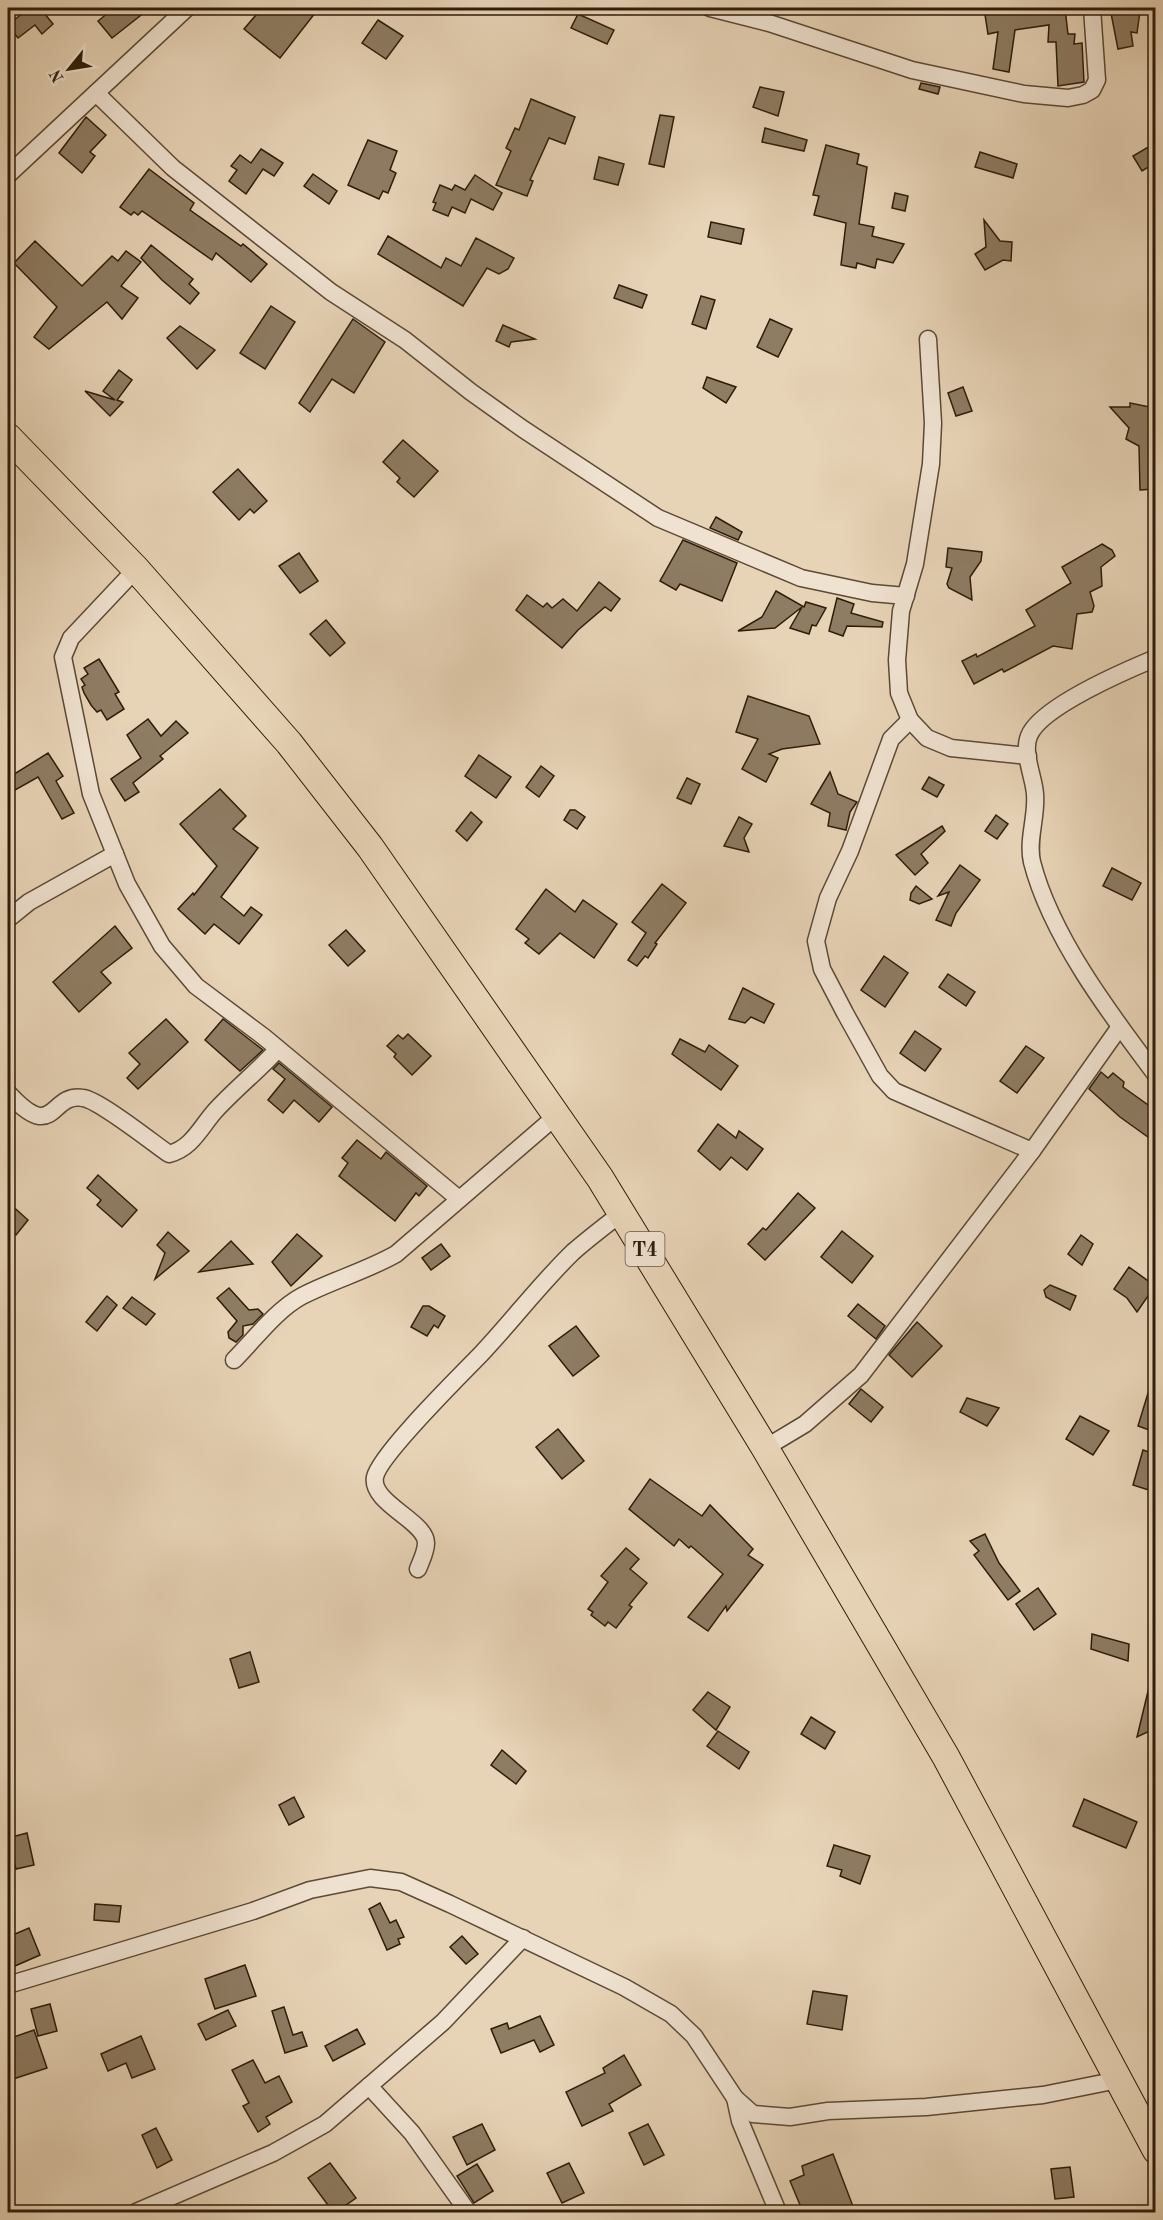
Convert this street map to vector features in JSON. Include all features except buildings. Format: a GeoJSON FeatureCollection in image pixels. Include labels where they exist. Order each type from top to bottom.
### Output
{"type":"FeatureCollection","features":[{"type":"Feature","properties":{"kind":"highway","name":"T4"},"geometry":{"type":"LineString","coordinates":[[8,437],[136,569],[289,743],[370,847],[623,1212],[946,1757],[1155,2150]]}},
{"type":"Feature","properties":{"kind":"street"},"geometry":{"type":"LineString","coordinates":[[8,175],[187,8]]}},
{"type":"Feature","properties":{"kind":"street"},"geometry":{"type":"LineString","coordinates":[[710,8],[769,22],[912,70],[1024,94],[1068,98],[1083,95],[1092,90],[1097,80],[1092,8]]}},
{"type":"Feature","properties":{"kind":"street"},"geometry":{"type":"LineString","coordinates":[[96,93],[173,168],[331,291],[405,340],[506,417],[648,512],[801,578],[872,593],[906,596]]}},
{"type":"Feature","properties":{"kind":"street"},"geometry":{"type":"LineString","coordinates":[[928,339],[933,423],[931,464],[915,564],[902,611],[897,660],[899,693],[910,720],[927,738],[951,748],[1028,756]]}},
{"type":"Feature","properties":{"kind":"street"},"geometry":{"type":"LineString","coordinates":[[136,569],[71,638],[63,657],[91,794],[127,884],[169,954],[196,986],[278,1049],[459,1199]]}},
{"type":"Feature","properties":{"kind":"street"},"geometry":{"type":"LineString","coordinates":[[1155,658],[1114,677],[1044,717],[1028,736],[1028,756],[1036,806],[1031,838],[1032,861],[1063,936],[1119,1028],[1155,1075]]}},
{"type":"Feature","properties":{"kind":"street"},"geometry":{"type":"LineString","coordinates":[[910,720],[891,739],[850,851],[828,898],[816,941],[822,969],[880,1076],[894,1091],[1032,1151]]}},
{"type":"Feature","properties":{"kind":"street"},"geometry":{"type":"LineString","coordinates":[[8,920],[29,902],[115,854]]}},
{"type":"Feature","properties":{"kind":"street"},"geometry":{"type":"LineString","coordinates":[[765,1449],[806,1424],[861,1375],[1032,1151],[1119,1028]]}},
{"type":"Feature","properties":{"kind":"street"},"geometry":{"type":"LineString","coordinates":[[8,1093],[34,1116],[44,1117],[73,1098],[85,1098],[136,1129],[169,1154],[180,1151],[192,1141],[216,1111],[278,1049]]}},
{"type":"Feature","properties":{"kind":"street"},"geometry":{"type":"LineString","coordinates":[[234,1360],[272,1321],[301,1297],[366,1271],[396,1254],[555,1117]]}},
{"type":"Feature","properties":{"kind":"street"},"geometry":{"type":"LineString","coordinates":[[418,1569],[426,1543],[424,1536],[376,1486],[375,1478],[379,1469],[405,1436],[483,1352],[528,1297],[574,1252],[623,1212]]}},
{"type":"Feature","properties":{"kind":"street"},"geometry":{"type":"LineString","coordinates":[[8,1985],[253,1911],[310,1890],[370,1878],[400,1882],[624,1987],[670,2014],[694,2036],[735,2098],[753,2114],[790,2117],[828,2111],[926,2107],[1043,2095],[1118,2080]]}},
{"type":"Feature","properties":{"kind":"street"},"geometry":{"type":"LineString","coordinates":[[136,2212],[273,2153],[325,2124],[443,2022],[523,1938]]}},
{"type":"Feature","properties":{"kind":"street"},"geometry":{"type":"LineString","coordinates":[[369,2086],[412,2133],[468,2212]]}},
{"type":"Feature","properties":{"kind":"street"},"geometry":{"type":"LineString","coordinates":[[735,2098],[740,2121],[778,2212]]}}]}
